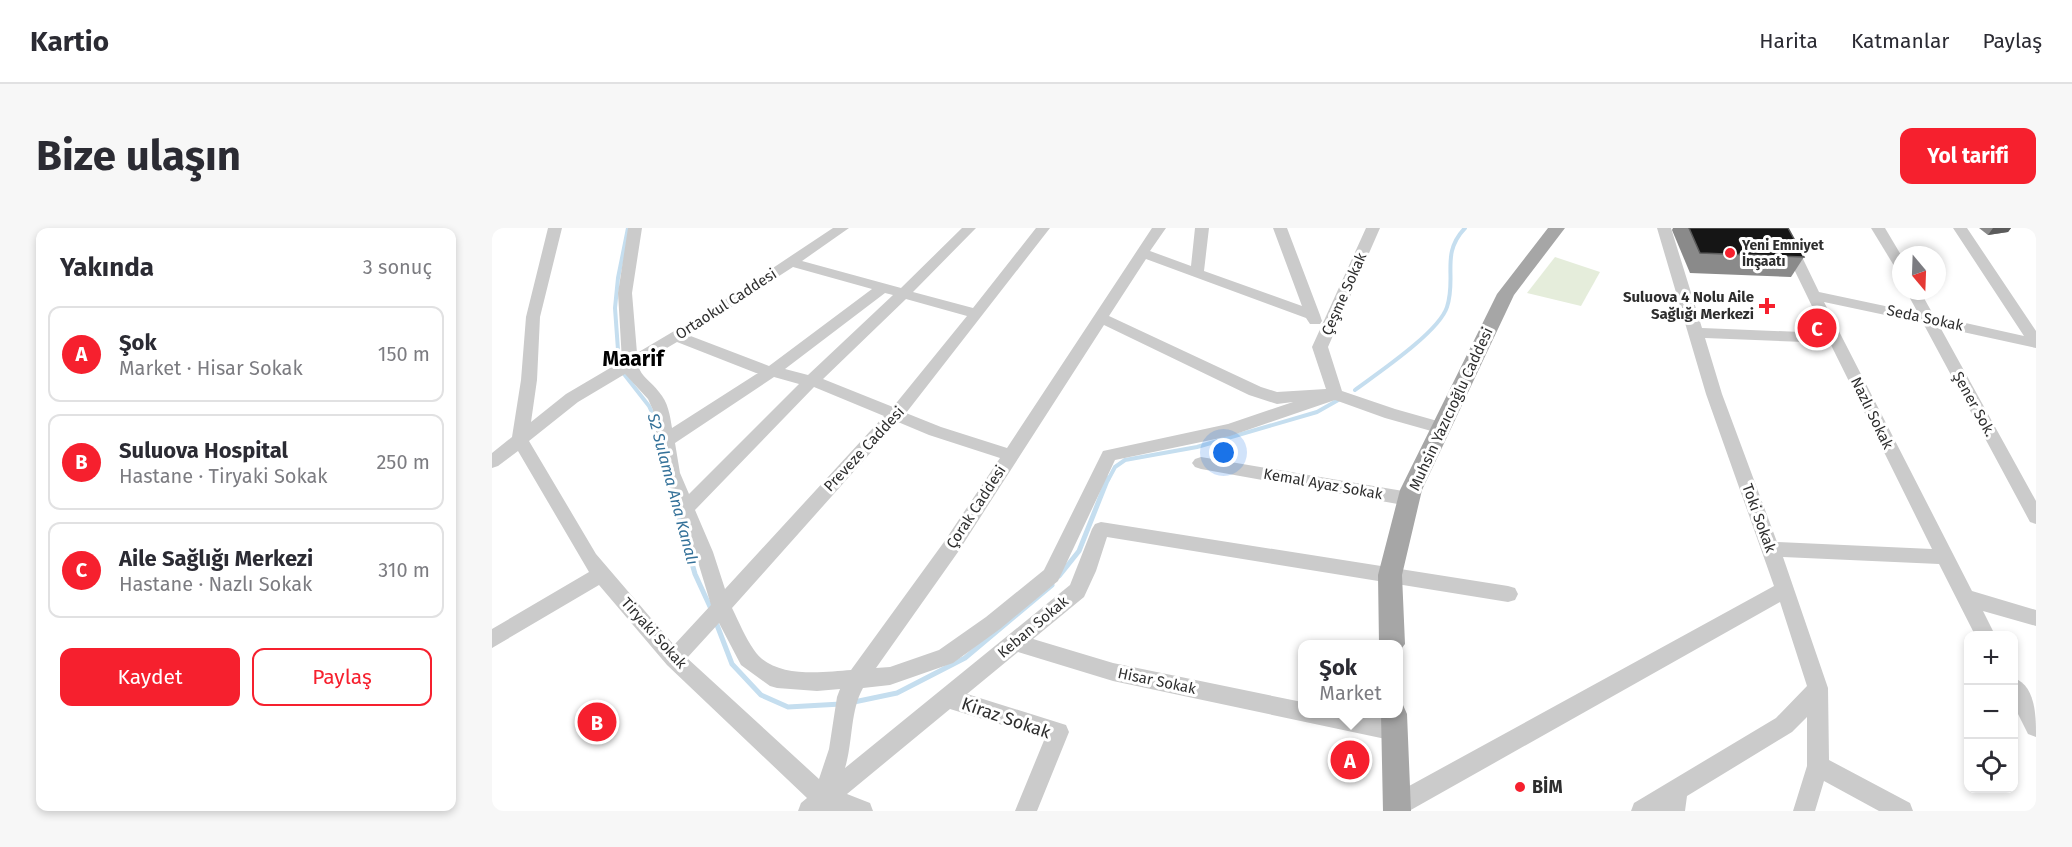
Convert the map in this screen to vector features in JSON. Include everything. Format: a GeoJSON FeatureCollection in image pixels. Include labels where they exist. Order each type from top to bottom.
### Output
{"type":"FeatureCollection","features":[{"type":"Feature","properties":{"kind":"main road","name":"Muhsin Yazıcıoğlu Caddesi"},"geometry":{"type":"LineString","coordinates":[[1392,640],[1390,575],[1411,490],[1506,294],[1557,228]]}},
{"type":"Feature","properties":{"kind":"main road"},"geometry":{"type":"LineString","coordinates":[[1395,722],[1397,808]]}},
{"type":"Feature","properties":{"kind":"street"},"geometry":{"type":"LineString","coordinates":[[520,440],[529,380],[533,317],[555,228]]}},
{"type":"Feature","properties":{"kind":"street"},"geometry":{"type":"LineString","coordinates":[[635,228],[625,293],[630,364],[633,375],[654,396],[662,410],[671,473],[721,606],[748,659],[777,679],[817,682],[890,676],[946,657],[993,623],[1051,575],[1109,455],[1230,430],[1335,394]]}},
{"type":"Feature","properties":{"kind":"street","name":"Ortaokul Caddesi"},"geometry":{"type":"LineString","coordinates":[[492,462],[572,398],[676,336],[842,228]]}},
{"type":"Feature","properties":{"kind":"street"},"geometry":{"type":"LineString","coordinates":[[686,508],[811,381],[969,228]]}},
{"type":"Feature","properties":{"kind":"street","name":"Preveze Caddesi"},"geometry":{"type":"LineString","coordinates":[[674,659],[897,414],[1042,228]]}},
{"type":"Feature","properties":{"kind":"street","name":"Çorak Caddesi"},"geometry":{"type":"LineString","coordinates":[[816,804],[840,749],[847,698],[858,677],[951,547],[1159,228]]}},
{"type":"Feature","properties":{"kind":"street"},"geometry":{"type":"LineString","coordinates":[[1197,274],[1202,228]]}},
{"type":"Feature","properties":{"kind":"street"},"geometry":{"type":"LineString","coordinates":[[1280,228],[1312,315],[1320,347]]}},
{"type":"Feature","properties":{"kind":"street","name":"Çeşme Sokak"},"geometry":{"type":"LineString","coordinates":[[1335,394],[1320,347],[1373,228]]}},
{"type":"Feature","properties":{"kind":"street","name":"Toki Sokak"},"geometry":{"type":"LineString","coordinates":[[1664,228],[1714,394],[1818,688],[1818,766],[1804,811]]}},
{"type":"Feature","properties":{"kind":"street","name":"Nazlı Sokak"},"geometry":{"type":"LineString","coordinates":[[1781,228],[1982,631]]}},
{"type":"Feature","properties":{"kind":"street"},"geometry":{"type":"LineString","coordinates":[[1878,228],[1892,251]]}},
{"type":"Feature","properties":{"kind":"street"},"geometry":{"type":"LineString","coordinates":[[1960,228],[2036,342]]}},
{"type":"Feature","properties":{"kind":"street"},"geometry":{"type":"LineString","coordinates":[[1142,253],[1312,315]]}},
{"type":"Feature","properties":{"kind":"street"},"geometry":{"type":"LineString","coordinates":[[792,262],[977,314]]}},
{"type":"Feature","properties":{"kind":"street"},"geometry":{"type":"LineString","coordinates":[[666,440],[771,372],[883,287]]}},
{"type":"Feature","properties":{"kind":"street","name":"Seda Sokak"},"geometry":{"type":"LineString","coordinates":[[1814,295],[2036,342]]}},
{"type":"Feature","properties":{"kind":"street","name":"Şener Sok."},"geometry":{"type":"LineString","coordinates":[[1918,300],[2036,517]]}},
{"type":"Feature","properties":{"kind":"street"},"geometry":{"type":"LineString","coordinates":[[1100,317],[1255,391],[1277,398],[1335,394],[1391,414],[1442,428]]}},
{"type":"Feature","properties":{"kind":"street"},"geometry":{"type":"LineString","coordinates":[[1696,333],[1835,338]]}},
{"type":"Feature","properties":{"kind":"street"},"geometry":{"type":"LineString","coordinates":[[676,336],[771,372],[811,381],[935,431],[1010,454]]}},
{"type":"Feature","properties":{"kind":"street","name":"Tiryaki Sokak"},"geometry":{"type":"LineString","coordinates":[[520,440],[589,559],[601,574],[674,659],[816,804]]}},
{"type":"Feature","properties":{"kind":"street","name":"Kemal Ayaz Sokak"},"geometry":{"type":"LineString","coordinates":[[1201,463],[1409,499]]}},
{"type":"Feature","properties":{"kind":"street","name":"Keban Sokak"},"geometry":{"type":"LineString","coordinates":[[816,804],[1077,591],[1087,571],[1101,529],[1390,575]]}},
{"type":"Feature","properties":{"kind":"street"},"geometry":{"type":"LineString","coordinates":[[1770,549],[1944,557]]}},
{"type":"Feature","properties":{"kind":"street"},"geometry":{"type":"LineString","coordinates":[[492,639],[601,574]]}},
{"type":"Feature","properties":{"kind":"street"},"geometry":{"type":"LineString","coordinates":[[1390,575],[1508,594]]}},
{"type":"Feature","properties":{"kind":"street"},"geometry":{"type":"LineString","coordinates":[[1397,808],[1785,590]]}},
{"type":"Feature","properties":{"kind":"street"},"geometry":{"type":"LineString","coordinates":[[1964,597],[2036,618]]}},
{"type":"Feature","properties":{"kind":"street","name":"Hisar Sokak"},"geometry":{"type":"LineString","coordinates":[[1015,642],[1113,672],[1298,711]]}},
{"type":"Feature","properties":{"kind":"street"},"geometry":{"type":"LineString","coordinates":[[1642,811],[1675,801],[1784,725],[1807,703],[1818,688]]}},
{"type":"Feature","properties":{"kind":"street"},"geometry":{"type":"LineString","coordinates":[[2018,696],[2036,727]]}},
{"type":"Feature","properties":{"kind":"street","name":"Kiraz Sokak"},"geometry":{"type":"LineString","coordinates":[[947,698],[1058,732],[1026,811]]}},
{"type":"Feature","properties":{"kind":"street"},"geometry":{"type":"LineString","coordinates":[[1352,718],[1395,722]]}},
{"type":"Feature","properties":{"kind":"street"},"geometry":{"type":"LineString","coordinates":[[1818,766],[1902,811]]}},
{"type":"Feature","properties":{"kind":"street"},"geometry":{"type":"LineString","coordinates":[[816,804],[862,811]]}},
{"type":"Feature","properties":{"kind":"green space"},"geometry":{"type":"Polygon","coordinates":[[[1555,257],[1600,272],[1581,306],[1527,293],[1555,257]]]}},
{"type":"Feature","properties":{"kind":"building"},"geometry":{"type":"Polygon","coordinates":[[[1689,228],[1788,228],[1804,257],[1700,253],[1689,228]]]}},
{"type":"Feature","properties":{"kind":"waterway","name":"S2 Sulama Ana Kanalı"},"geometry":{"type":"LineString","coordinates":[[619,364],[615,308],[618,278],[628,228]]}},
{"type":"Feature","properties":{"kind":"waterway","name":"S2 Sulama Ana Kanalı"},"geometry":{"type":"LineString","coordinates":[[1355,390],[1407,352],[1442,317],[1450,296],[1453,247],[1465,228]]}},
{"type":"Feature","properties":{"kind":"waterway","name":"S2 Sulama Ana Kanalı"},"geometry":{"type":"LineString","coordinates":[[624,374],[649,406],[655,419]]}},
{"type":"Feature","properties":{"kind":"waterway","name":"S2 Sulama Ana Kanalı"},"geometry":{"type":"LineString","coordinates":[[1108,480],[1115,467],[1125,460],[1197,447],[1317,412],[1340,399]]}},
{"type":"Feature","properties":{"kind":"waterway","name":"S2 Sulama Ana Kanalı"},"geometry":{"type":"LineString","coordinates":[[1059,576],[1079,551],[1108,478]]}},
{"type":"Feature","properties":{"kind":"waterway","name":"S2 Sulama Ana Kanalı"},"geometry":{"type":"LineString","coordinates":[[674,500],[695,574],[712,611]]}},
{"type":"Feature","properties":{"kind":"waterway","name":"S2 Sulama Ana Kanalı"},"geometry":{"type":"LineString","coordinates":[[854,702],[897,693],[965,658],[1052,585]]}},
{"type":"Feature","properties":{"kind":"waterway","name":"S2 Sulama Ana Kanalı"},"geometry":{"type":"LineString","coordinates":[[717,625],[732,664],[761,695],[788,707],[841,704]]}},
{"type":"Feature","properties":{"kind":"place","name":"Yeni Emniyet İnşaatı"},"geometry":{"type":"Point","coordinates":[1730,253]}},
{"type":"Feature","properties":{"kind":"place","name":"Suluova 4 Nolu Aile Sağlığı Merkezi"},"geometry":{"type":"Point","coordinates":[1767,306]}},
{"type":"Feature","properties":{"kind":"place","name":"Aile Sağlığı Merkezi"},"geometry":{"type":"Point","coordinates":[1817,328]}},
{"type":"Feature","properties":{"kind":"place","name":"Suluova Hospital"},"geometry":{"type":"Point","coordinates":[597,722]}},
{"type":"Feature","properties":{"kind":"place","name":"Şok"},"geometry":{"type":"Point","coordinates":[1350,760]}},
{"type":"Feature","properties":{"kind":"place","name":"BİM"},"geometry":{"type":"Point","coordinates":[1520,787]}},
{"type":"Feature","properties":{"kind":"district","name":"Maarif"},"geometry":{"type":"Point","coordinates":[633,359]}}]}
